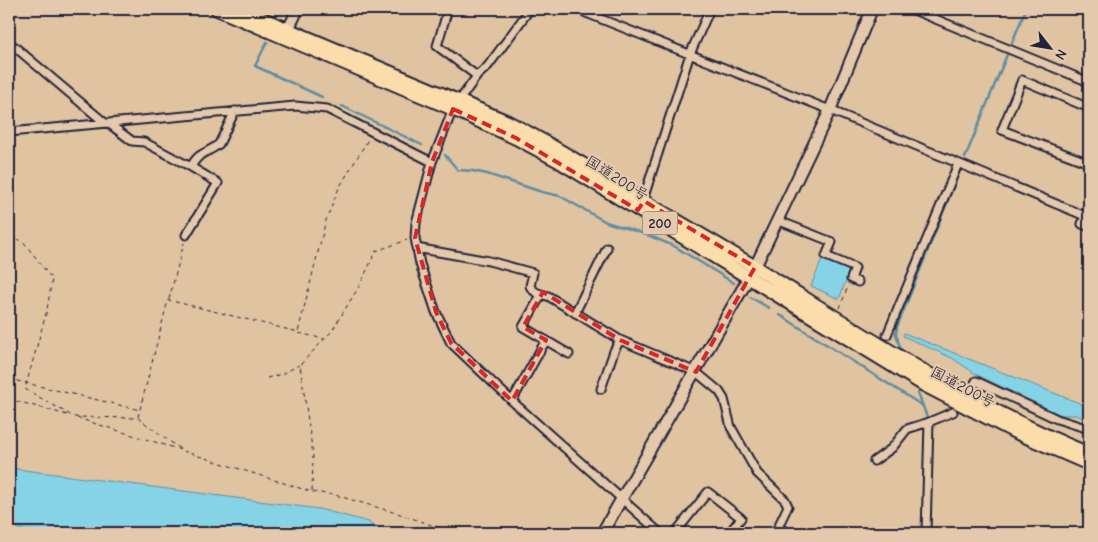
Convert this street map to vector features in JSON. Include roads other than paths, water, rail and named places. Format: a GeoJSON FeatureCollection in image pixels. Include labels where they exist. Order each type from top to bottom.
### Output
{"type":"FeatureCollection","features":[{"type":"Feature","properties":{"kind":"highway","name":"国道200号"},"geometry":{"type":"LineString","coordinates":[[217,9],[287,32]]}},
{"type":"Feature","properties":{"kind":"highway","name":"国道200号"},"geometry":{"type":"LineString","coordinates":[[240,9],[287,32],[456,105],[641,206],[963,395],[1058,442],[1089,454]]}},
{"type":"Feature","properties":{"kind":"highway","name":"国道200号"},"geometry":{"type":"LineString","coordinates":[[752,272],[924,385],[1013,431],[1089,464]]}},
{"type":"Feature","properties":{"kind":"street"},"geometry":{"type":"LineString","coordinates":[[287,32],[298,9]]}},
{"type":"Feature","properties":{"kind":"street"},"geometry":{"type":"LineString","coordinates":[[448,9],[437,46],[477,76]]}},
{"type":"Feature","properties":{"kind":"street"},"geometry":{"type":"LineString","coordinates":[[530,9],[488,66],[477,76],[456,105],[432,162],[416,223],[416,248],[436,312],[451,342],[512,401],[660,533]]}},
{"type":"Feature","properties":{"kind":"street"},"geometry":{"type":"LineString","coordinates":[[576,9],[830,110],[1085,216]]}},
{"type":"Feature","properties":{"kind":"street"},"geometry":{"type":"LineString","coordinates":[[641,206],[690,54],[710,9]]}},
{"type":"Feature","properties":{"kind":"street"},"geometry":{"type":"LineString","coordinates":[[602,533],[752,272],[830,110],[872,9]]}},
{"type":"Feature","properties":{"kind":"street"},"geometry":{"type":"LineString","coordinates":[[911,9],[1089,82]]}},
{"type":"Feature","properties":{"kind":"street"},"geometry":{"type":"LineString","coordinates":[[9,42],[106,123],[132,141],[144,142],[218,183],[186,235]]}},
{"type":"Feature","properties":{"kind":"street"},"geometry":{"type":"LineString","coordinates":[[1089,108],[1022,80],[1002,130],[1089,164]]}},
{"type":"Feature","properties":{"kind":"street"},"geometry":{"type":"LineString","coordinates":[[9,132],[295,106],[327,108],[432,162]]}},
{"type":"Feature","properties":{"kind":"street"},"geometry":{"type":"LineString","coordinates":[[191,167],[195,159],[201,154],[215,148],[219,144],[235,111]]}},
{"type":"Feature","properties":{"kind":"street"},"geometry":{"type":"LineString","coordinates":[[887,335],[958,164]]}},
{"type":"Feature","properties":{"kind":"street"},"geometry":{"type":"LineString","coordinates":[[1089,205],[1082,224],[1089,228]]}},
{"type":"Feature","properties":{"kind":"street"},"geometry":{"type":"LineString","coordinates":[[777,220],[832,242],[826,256],[855,268],[851,279],[858,282]]}},
{"type":"Feature","properties":{"kind":"street"},"geometry":{"type":"LineString","coordinates":[[416,248],[489,261],[534,273],[530,286],[532,290],[541,295],[548,296],[620,340],[696,372],[719,391],[724,399],[731,427],[757,474],[788,506],[777,530],[788,533]]}},
{"type":"Feature","properties":{"kind":"street"},"geometry":{"type":"LineString","coordinates":[[575,313],[607,248]]}},
{"type":"Feature","properties":{"kind":"street"},"geometry":{"type":"LineString","coordinates":[[541,295],[523,327],[569,354]]}},
{"type":"Feature","properties":{"kind":"street"},"geometry":{"type":"LineString","coordinates":[[512,401],[546,340]]}},
{"type":"Feature","properties":{"kind":"street"},"geometry":{"type":"LineString","coordinates":[[601,389],[620,340]]}},
{"type":"Feature","properties":{"kind":"street"},"geometry":{"type":"LineString","coordinates":[[972,389],[976,381],[1057,418],[1089,429]]}},
{"type":"Feature","properties":{"kind":"street"},"geometry":{"type":"LineString","coordinates":[[874,461],[892,448],[907,429],[953,412]]}},
{"type":"Feature","properties":{"kind":"street"},"geometry":{"type":"LineString","coordinates":[[926,533],[928,422]]}},
{"type":"Feature","properties":{"kind":"street"},"geometry":{"type":"LineString","coordinates":[[675,533],[708,492],[741,518],[729,533]]}},
{"type":"Feature","properties":{"kind":"water"},"geometry":{"type":"Polygon","coordinates":[[[823,257],[851,268],[839,299],[811,286],[823,257]]]}},
{"type":"Feature","properties":{"kind":"water"},"geometry":{"type":"Polygon","coordinates":[[[904,333],[1089,407],[1089,420],[1076,415],[1061,415],[977,375],[952,358],[903,336],[904,333]]]}},
{"type":"Feature","properties":{"kind":"water"},"geometry":{"type":"Polygon","coordinates":[[[9,468],[319,509],[369,522],[371,525],[388,530],[391,528],[406,533],[36,533],[9,527],[9,468]]]}},
{"type":"Feature","properties":{"kind":"waterway"},"geometry":{"type":"LineString","coordinates":[[1011,45],[1026,9]]}},
{"type":"Feature","properties":{"kind":"waterway"},"geometry":{"type":"LineString","coordinates":[[267,42],[255,66],[322,97]]}},
{"type":"Feature","properties":{"kind":"waterway"},"geometry":{"type":"LineString","coordinates":[[965,158],[1008,52]]}},
{"type":"Feature","properties":{"kind":"waterway"},"geometry":{"type":"LineString","coordinates":[[342,106],[422,145]]}},
{"type":"Feature","properties":{"kind":"waterway"},"geometry":{"type":"LineString","coordinates":[[445,155],[458,170],[487,174],[560,196],[606,222],[645,234],[674,246],[734,283]]}},
{"type":"Feature","properties":{"kind":"waterway"},"geometry":{"type":"LineString","coordinates":[[901,350],[896,334],[897,327],[961,168]]}},
{"type":"Feature","properties":{"kind":"waterway"},"geometry":{"type":"LineString","coordinates":[[750,297],[769,308]]}},
{"type":"Feature","properties":{"kind":"waterway"},"geometry":{"type":"LineString","coordinates":[[780,315],[923,406]]}},
{"type":"Feature","properties":{"kind":"waterway"},"geometry":{"type":"LineString","coordinates":[[918,393],[928,420]]}}]}
